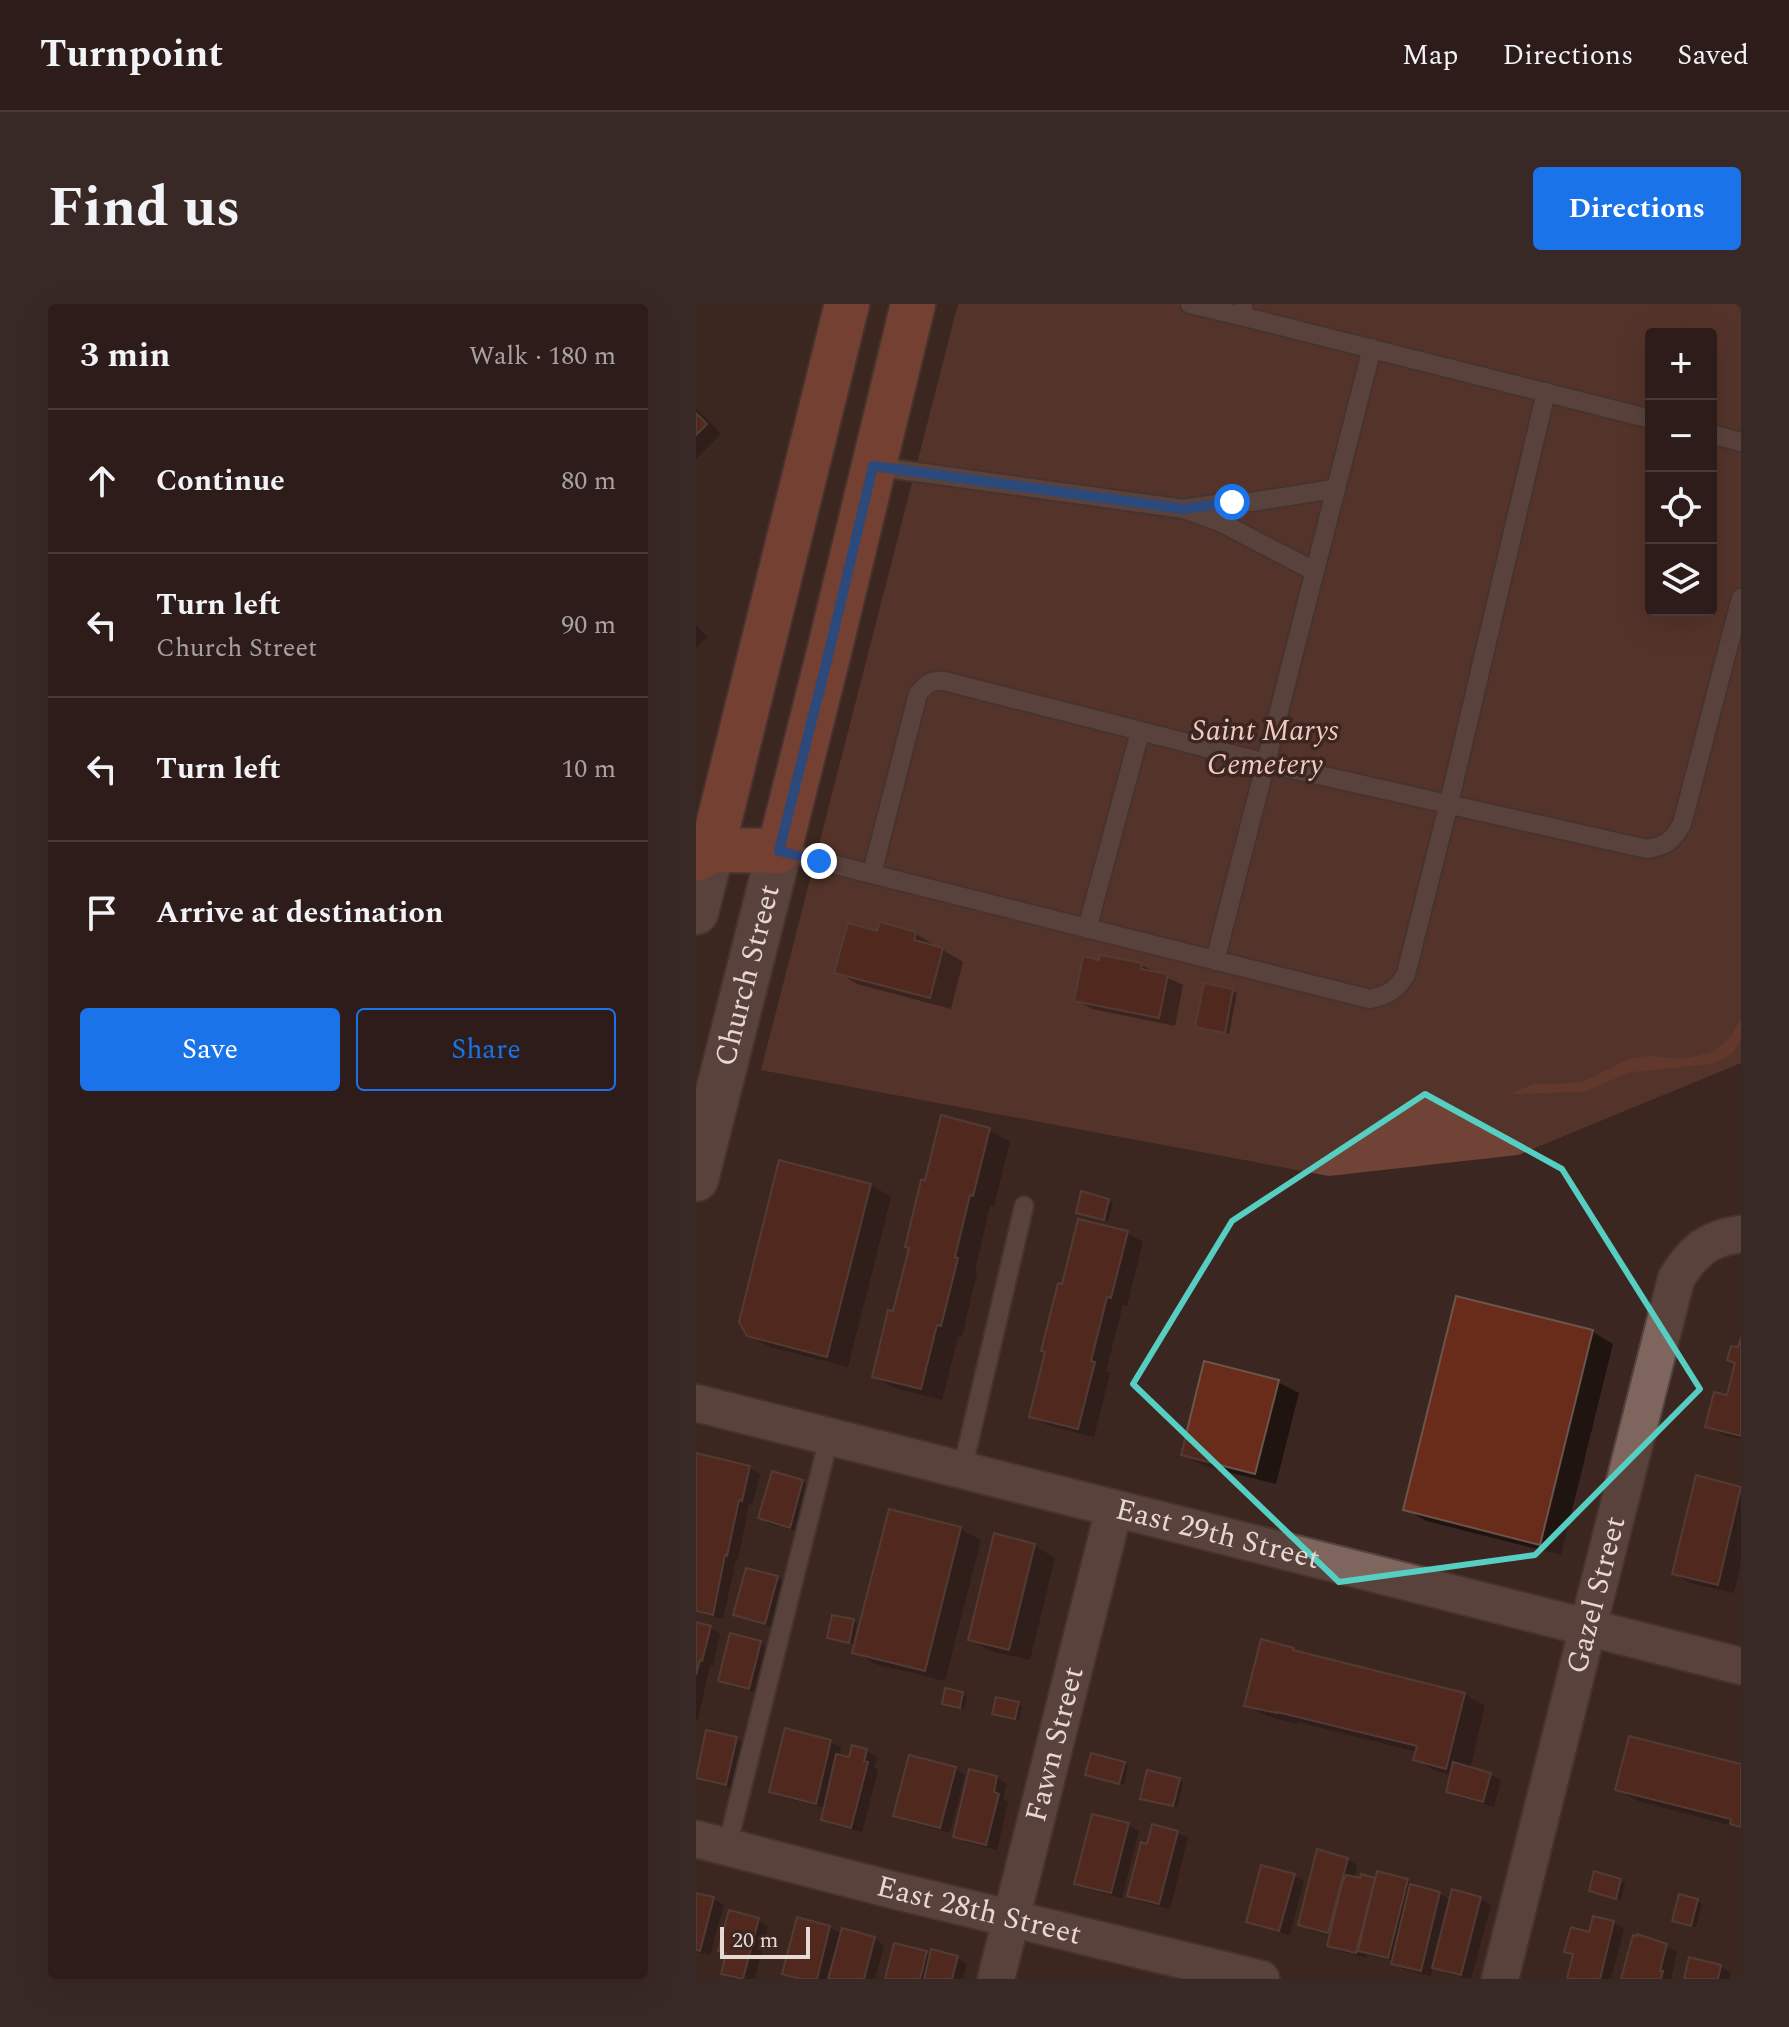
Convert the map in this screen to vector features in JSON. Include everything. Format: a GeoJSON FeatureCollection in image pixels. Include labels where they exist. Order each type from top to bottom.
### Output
{"type":"FeatureCollection","features":[{"type":"Feature","properties":{"kind":"main road"},"geometry":{"type":"LineString","coordinates":[[696,912],[704,855],[847,304]]}},
{"type":"Feature","properties":{"kind":"main road","name":"Church Street"},"geometry":{"type":"LineString","coordinates":[[696,1179],[913,304]]}},
{"type":"Feature","properties":{"kind":"main road"},"geometry":{"type":"LineString","coordinates":[[704,855],[779,851]]}},
{"type":"Feature","properties":{"kind":"street","name":"Gazel Street"},"geometry":{"type":"LineString","coordinates":[[1500,1979],[1676,1279],[1688,1260],[1705,1244],[1734,1235]]}},
{"type":"Feature","properties":{"kind":"street","name":"East 29th Street"},"geometry":{"type":"LineString","coordinates":[[696,1403],[1741,1666]]}},
{"type":"Feature","properties":{"kind":"street","name":"Fawn Street"},"geometry":{"type":"LineString","coordinates":[[996,1979],[1114,1509]]}},
{"type":"Feature","properties":{"kind":"street","name":"East 28th Street"},"geometry":{"type":"LineString","coordinates":[[712,1843],[1261,1979]]}},
{"type":"Feature","properties":{"kind":"lane"},"geometry":{"type":"LineString","coordinates":[[1190,304],[1243,310],[1372,348],[1645,417]]}},
{"type":"Feature","properties":{"kind":"lane"},"geometry":{"type":"LineString","coordinates":[[1215,961],[1372,348]]}},
{"type":"Feature","properties":{"kind":"lane"},"geometry":{"type":"LineString","coordinates":[[779,851],[1370,999],[1386,996],[1406,974],[1546,392]]}},
{"type":"Feature","properties":{"kind":"lane"},"geometry":{"type":"LineString","coordinates":[[1717,436],[1741,442]]}},
{"type":"Feature","properties":{"kind":"lane"},"geometry":{"type":"LineString","coordinates":[[873,466],[1184,509],[1220,522],[1314,571]]}},
{"type":"Feature","properties":{"kind":"lane"},"geometry":{"type":"LineString","coordinates":[[1184,509],[1334,489]]}},
{"type":"Feature","properties":{"kind":"lane"},"geometry":{"type":"LineString","coordinates":[[872,873],[918,694],[926,684],[935,681],[1266,763],[1647,849],[1660,847],[1673,838],[1682,824],[1741,598]]}},
{"type":"Feature","properties":{"kind":"lane"},"geometry":{"type":"LineString","coordinates":[[1087,929],[1140,732]]}},
{"type":"Feature","properties":{"kind":"lane"},"geometry":{"type":"LineString","coordinates":[[962,1471],[1024,1206]]}},
{"type":"Feature","properties":{"kind":"lane"},"geometry":{"type":"LineString","coordinates":[[712,1843],[829,1438]]}},
{"type":"Feature","properties":{"kind":"highlighted area"},"geometry":{"type":"Polygon","coordinates":[[[1425,1094],[1562,1169],[1700,1389],[1535,1555],[1339,1582],[1133,1384],[1232,1221],[1425,1094]]]}},
{"type":"Feature","properties":{"kind":"green space","name":"Saint Marys Cemetery"},"geometry":{"type":"Polygon","coordinates":[[[958,304],[1741,304],[1741,1063],[1518,1155],[1329,1176],[761,1070],[958,304]]]}},
{"type":"Feature","properties":{"kind":"shaded area"},"geometry":{"type":"Polygon","coordinates":[[[1741,1019],[1741,1040],[1733,1053],[1713,1064],[1631,1072],[1583,1092],[1509,1094],[1534,1084],[1581,1083],[1628,1059],[1647,1056],[1684,1059],[1713,1052],[1730,1038],[1741,1019]]]}},
{"type":"Feature","properties":{"kind":"building"},"geometry":{"type":"Polygon","coordinates":[[[696,413],[707,424],[696,435],[696,413]]]}},
{"type":"Feature","properties":{"kind":"building"},"geometry":{"type":"Polygon","coordinates":[[[880,922],[916,932],[914,940],[943,948],[930,998],[834,973],[848,923],[877,931],[880,922]]]}},
{"type":"Feature","properties":{"kind":"building"},"geometry":{"type":"Polygon","coordinates":[[[1100,955],[1142,963],[1141,969],[1168,974],[1159,1018],[1074,1001],[1083,956],[1099,960],[1100,955]]]}},
{"type":"Feature","properties":{"kind":"building"},"geometry":{"type":"Polygon","coordinates":[[[1204,983],[1233,989],[1225,1033],[1195,1027],[1204,983]]]}},
{"type":"Feature","properties":{"kind":"building"},"geometry":{"type":"Polygon","coordinates":[[[941,1115],[990,1128],[973,1196],[970,1195],[941,1326],[937,1325],[921,1389],[872,1377],[888,1310],[893,1311],[909,1248],[905,1247],[921,1180],[925,1180],[941,1115]]]}},
{"type":"Feature","properties":{"kind":"building"},"geometry":{"type":"Polygon","coordinates":[[[779,1160],[871,1184],[827,1357],[747,1336],[739,1322],[779,1160]]]}},
{"type":"Feature","properties":{"kind":"building"},"geometry":{"type":"Polygon","coordinates":[[[1081,1191],[1109,1199],[1104,1220],[1076,1213],[1081,1191]]]}},
{"type":"Feature","properties":{"kind":"building"},"geometry":{"type":"Polygon","coordinates":[[[1078,1219],[1128,1231],[1111,1298],[1107,1297],[1078,1429],[1029,1417],[1045,1352],[1041,1351],[1078,1219]]]}},
{"type":"Feature","properties":{"kind":"building"},"geometry":{"type":"Polygon","coordinates":[[[1456,1296],[1593,1330],[1540,1545],[1403,1510],[1456,1296]]]}},
{"type":"Feature","properties":{"kind":"building"},"geometry":{"type":"Polygon","coordinates":[[[1741,1337],[1741,1436],[1705,1427],[1714,1392],[1727,1395],[1735,1363],[1727,1360],[1731,1346],[1738,1347],[1741,1337]]]}},
{"type":"Feature","properties":{"kind":"building"},"geometry":{"type":"Polygon","coordinates":[[[1204,1361],[1279,1380],[1255,1474],[1181,1455],[1204,1361]]]}},
{"type":"Feature","properties":{"kind":"building"},"geometry":{"type":"Polygon","coordinates":[[[696,1453],[750,1466],[725,1555],[713,1615],[696,1611],[696,1453]]]}},
{"type":"Feature","properties":{"kind":"building"},"geometry":{"type":"Polygon","coordinates":[[[772,1471],[803,1480],[790,1528],[758,1518],[772,1471]]]}},
{"type":"Feature","properties":{"kind":"building"},"geometry":{"type":"Polygon","coordinates":[[[1696,1475],[1741,1487],[1718,1585],[1672,1574],[1696,1475]]]}},
{"type":"Feature","properties":{"kind":"building"},"geometry":{"type":"Polygon","coordinates":[[[889,1509],[961,1527],[925,1671],[852,1653],[889,1509]]]}},
{"type":"Feature","properties":{"kind":"building"},"geometry":{"type":"Polygon","coordinates":[[[994,1533],[1035,1544],[1009,1650],[968,1640],[994,1533]]]}},
{"type":"Feature","properties":{"kind":"building"},"geometry":{"type":"Polygon","coordinates":[[[746,1568],[778,1576],[765,1624],[733,1615],[746,1568]]]}},
{"type":"Feature","properties":{"kind":"building"},"geometry":{"type":"Polygon","coordinates":[[[832,1615],[854,1619],[849,1643],[827,1638],[832,1615]]]}},
{"type":"Feature","properties":{"kind":"building"},"geometry":{"type":"Polygon","coordinates":[[[696,1622],[711,1626],[696,1675],[696,1622]]]}},
{"type":"Feature","properties":{"kind":"building"},"geometry":{"type":"Polygon","coordinates":[[[730,1633],[761,1641],[749,1689],[718,1681],[730,1633]]]}},
{"type":"Feature","properties":{"kind":"building"},"geometry":{"type":"Polygon","coordinates":[[[1261,1639],[1293,1650],[1465,1693],[1446,1769],[1413,1760],[1417,1746],[1244,1706],[1261,1639]]]}},
{"type":"Feature","properties":{"kind":"building"},"geometry":{"type":"Polygon","coordinates":[[[945,1688],[963,1692],[960,1708],[942,1704],[945,1688]]]}},
{"type":"Feature","properties":{"kind":"building"},"geometry":{"type":"Polygon","coordinates":[[[996,1697],[1019,1702],[1015,1719],[992,1714],[996,1697]]]}},
{"type":"Feature","properties":{"kind":"building"},"geometry":{"type":"Polygon","coordinates":[[[785,1728],[831,1740],[816,1804],[769,1792],[785,1728]]]}},
{"type":"Feature","properties":{"kind":"building"},"geometry":{"type":"Polygon","coordinates":[[[706,1730],[737,1737],[726,1785],[696,1778],[706,1730]]]}},
{"type":"Feature","properties":{"kind":"building"},"geometry":{"type":"Polygon","coordinates":[[[1629,1736],[1741,1764],[1741,1827],[1730,1824],[1731,1819],[1615,1790],[1629,1736]]]}},
{"type":"Feature","properties":{"kind":"building"},"geometry":{"type":"Polygon","coordinates":[[[852,1745],[867,1749],[864,1761],[868,1762],[851,1828],[821,1820],[836,1754],[849,1757],[852,1745]]]}},
{"type":"Feature","properties":{"kind":"building"},"geometry":{"type":"Polygon","coordinates":[[[1091,1753],[1125,1762],[1119,1784],[1085,1775],[1091,1753]]]}},
{"type":"Feature","properties":{"kind":"building"},"geometry":{"type":"Polygon","coordinates":[[[909,1755],[956,1767],[940,1828],[893,1816],[909,1755]]]}},
{"type":"Feature","properties":{"kind":"building"},"geometry":{"type":"Polygon","coordinates":[[[1453,1762],[1491,1773],[1483,1802],[1446,1792],[1453,1762]]]}},
{"type":"Feature","properties":{"kind":"building"},"geometry":{"type":"Polygon","coordinates":[[[969,1769],[997,1776],[994,1792],[999,1794],[986,1845],[953,1837],[969,1769]]]}},
{"type":"Feature","properties":{"kind":"building"},"geometry":{"type":"Polygon","coordinates":[[[1147,1770],[1180,1778],[1173,1806],[1140,1799],[1147,1770]]]}},
{"type":"Feature","properties":{"kind":"building"},"geometry":{"type":"Polygon","coordinates":[[[1092,1814],[1129,1823],[1111,1893],[1074,1884],[1092,1814]]]}},
{"type":"Feature","properties":{"kind":"building"},"geometry":{"type":"Polygon","coordinates":[[[1152,1824],[1178,1831],[1159,1904],[1127,1896],[1141,1842],[1147,1844],[1152,1824]]]}},
{"type":"Feature","properties":{"kind":"building"},"geometry":{"type":"Polygon","coordinates":[[[1317,1849],[1348,1858],[1328,1933],[1298,1925],[1317,1849]]]}},
{"type":"Feature","properties":{"kind":"building"},"geometry":{"type":"Polygon","coordinates":[[[1261,1865],[1295,1874],[1279,1931],[1246,1922],[1261,1865]]]}},
{"type":"Feature","properties":{"kind":"building"},"geometry":{"type":"Polygon","coordinates":[[[1377,1871],[1408,1879],[1388,1958],[1358,1951],[1377,1871]]]}},
{"type":"Feature","properties":{"kind":"building"},"geometry":{"type":"Polygon","coordinates":[[[1594,1871],[1621,1879],[1616,1899],[1589,1891],[1594,1871]]]}},
{"type":"Feature","properties":{"kind":"building"},"geometry":{"type":"Polygon","coordinates":[[[1361,1874],[1375,1878],[1356,1953],[1327,1946],[1342,1883],[1346,1875],[1360,1878],[1361,1874]]]}},
{"type":"Feature","properties":{"kind":"building"},"geometry":{"type":"Polygon","coordinates":[[[1410,1884],[1440,1892],[1421,1971],[1391,1964],[1410,1884]]]}},
{"type":"Feature","properties":{"kind":"building"},"geometry":{"type":"Polygon","coordinates":[[[1452,1889],[1481,1897],[1461,1975],[1432,1968],[1452,1889]]]}},
{"type":"Feature","properties":{"kind":"building"},"geometry":{"type":"Polygon","coordinates":[[[696,1893],[714,1897],[700,1951],[696,1950],[696,1893]]]}},
{"type":"Feature","properties":{"kind":"building"},"geometry":{"type":"Polygon","coordinates":[[[1679,1894],[1698,1899],[1691,1926],[1672,1921],[1679,1894]]]}},
{"type":"Feature","properties":{"kind":"building"},"geometry":{"type":"Polygon","coordinates":[[[729,1910],[759,1918],[743,1979],[721,1974],[726,1953],[718,1951],[729,1910]]]}},
{"type":"Feature","properties":{"kind":"building"},"geometry":{"type":"Polygon","coordinates":[[[1593,1916],[1614,1921],[1600,1979],[1567,1979],[1573,1954],[1564,1952],[1571,1927],[1589,1932],[1593,1916]]]}},
{"type":"Feature","properties":{"kind":"building"},"geometry":{"type":"Polygon","coordinates":[[[797,1917],[830,1926],[817,1979],[800,1979],[782,1974],[797,1917]]]}},
{"type":"Feature","properties":{"kind":"building"},"geometry":{"type":"Polygon","coordinates":[[[842,1928],[875,1937],[864,1979],[828,1979],[842,1928]]]}},
{"type":"Feature","properties":{"kind":"building"},"geometry":{"type":"Polygon","coordinates":[[[1633,1935],[1667,1944],[1661,1979],[1621,1979],[1633,1935]]]}},
{"type":"Feature","properties":{"kind":"building"},"geometry":{"type":"Polygon","coordinates":[[[894,1943],[927,1951],[920,1979],[885,1979],[894,1943]]]}},
{"type":"Feature","properties":{"kind":"building"},"geometry":{"type":"Polygon","coordinates":[[[931,1949],[958,1956],[952,1979],[924,1979],[931,1949]]]}},
{"type":"Feature","properties":{"kind":"building"},"geometry":{"type":"Polygon","coordinates":[[[1689,1957],[1721,1965],[1718,1979],[1684,1979],[1689,1957]]]}},
{"type":"Feature","properties":{"kind":"route"},"geometry":{"type":"LineString","coordinates":[[819,861],[779,851],[873,466],[1184,509],[1232,502]]}}]}
